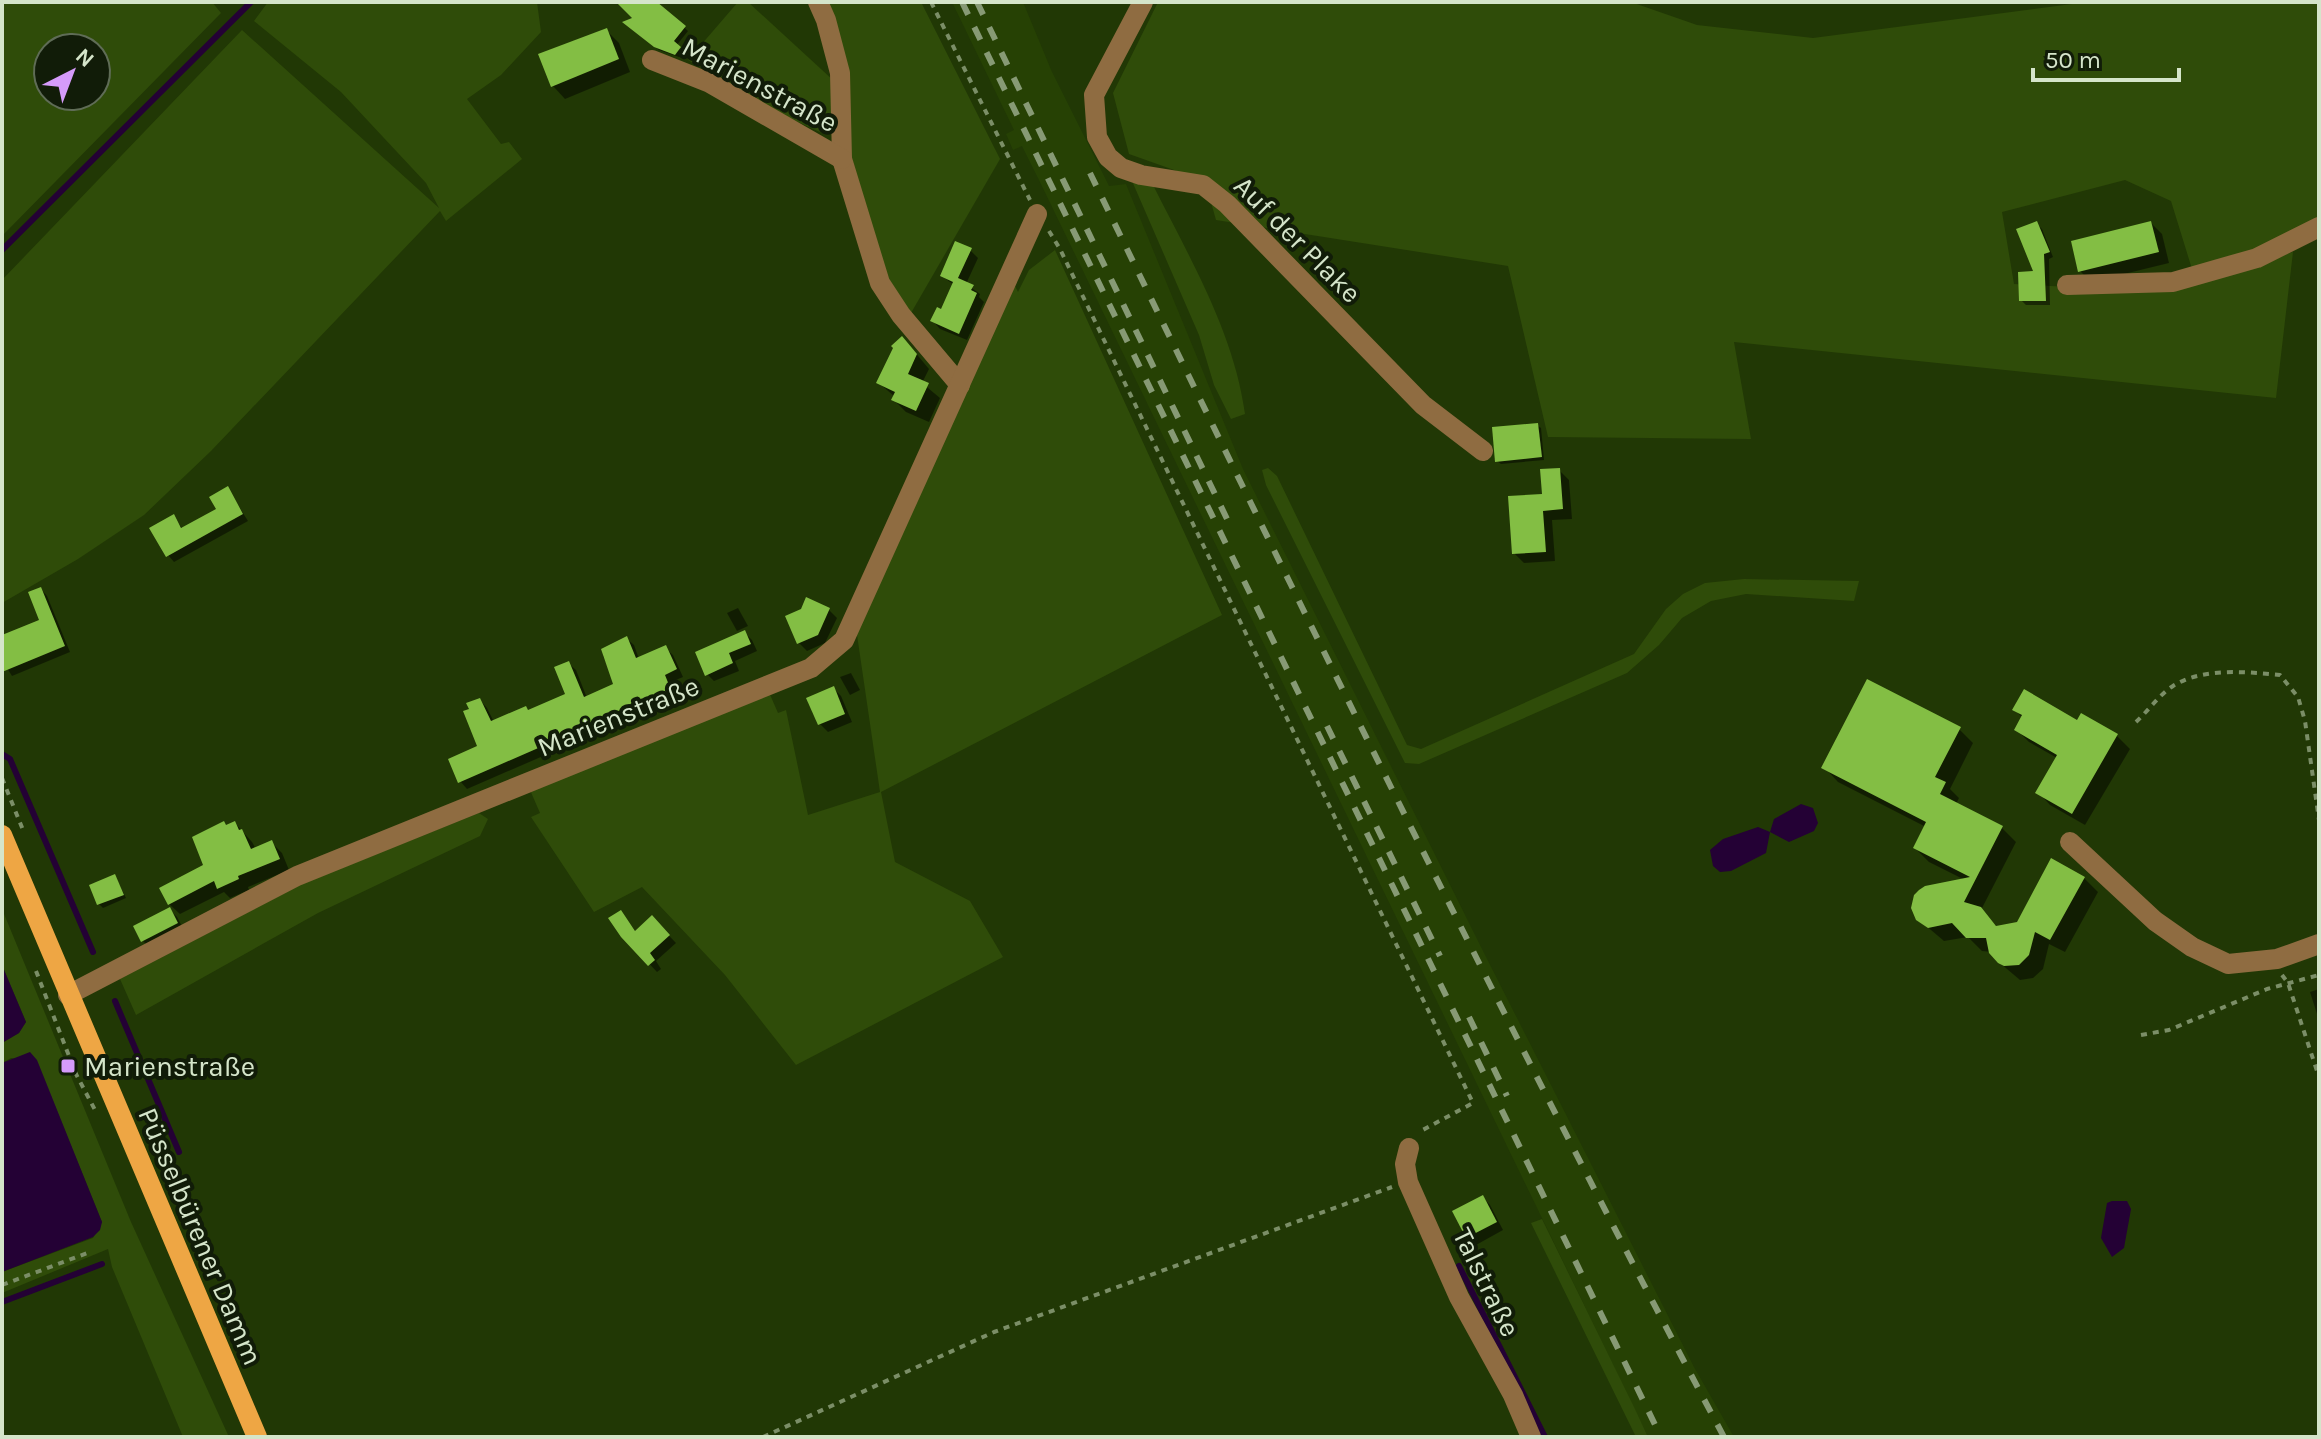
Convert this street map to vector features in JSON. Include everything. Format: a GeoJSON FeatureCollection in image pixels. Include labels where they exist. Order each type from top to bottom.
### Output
{"type":"FeatureCollection","features":[{"type":"Feature","properties":{"kind":"main road","name":"Püsselbürener Damm"},"geometry":{"type":"LineString","coordinates":[[2,835],[257,1437]]}},
{"type":"Feature","properties":{"kind":"street","name":"Marienstraße"},"geometry":{"type":"LineString","coordinates":[[818,2],[840,73],[842,159],[880,283],[901,315],[960,385]]}},
{"type":"Feature","properties":{"kind":"street","name":"Auf der Plake"},"geometry":{"type":"LineString","coordinates":[[1143,2],[1094,95],[1097,137],[1108,157],[1121,168],[1141,175],[1203,185],[1227,204],[1423,405],[1483,451]]}},
{"type":"Feature","properties":{"kind":"street","name":"Marienstraße"},"geometry":{"type":"LineString","coordinates":[[652,60],[710,83],[842,159]]}},
{"type":"Feature","properties":{"kind":"street","name":"Marienstraße"},"geometry":{"type":"LineString","coordinates":[[68,995],[297,876],[811,668],[844,640],[1037,214]]}},
{"type":"Feature","properties":{"kind":"street"},"geometry":{"type":"LineString","coordinates":[[2067,285],[2173,282],[2257,258],[2319,227]]}},
{"type":"Feature","properties":{"kind":"street"},"geometry":{"type":"LineString","coordinates":[[2070,842],[2155,921],[2192,947],[2228,964],[2271,960],[2319,944]]}},
{"type":"Feature","properties":{"kind":"street","name":"Talstraße"},"geometry":{"type":"LineString","coordinates":[[1409,1148],[1405,1164],[1408,1182],[1459,1297],[1513,1395],[1531,1437]]}},
{"type":"Feature","properties":{"kind":"path"},"geometry":{"type":"LineString","coordinates":[[931,2],[1037,214],[1060,249],[1473,1103],[1425,1127],[1409,1148]]}},
{"type":"Feature","properties":{"kind":"path"},"geometry":{"type":"LineString","coordinates":[[2136,722],[2173,686],[2205,675],[2243,672],[2280,675],[2298,697],[2305,721],[2319,820]]}},
{"type":"Feature","properties":{"kind":"path"},"geometry":{"type":"LineString","coordinates":[[2271,960],[2288,983],[2318,1074]]}},
{"type":"Feature","properties":{"kind":"path"},"geometry":{"type":"LineString","coordinates":[[2141,1035],[2169,1030],[2288,983],[2319,975]]}},
{"type":"Feature","properties":{"kind":"path"},"geometry":{"type":"LineString","coordinates":[[763,1437],[994,1332],[1408,1182]]}},
{"type":"Feature","properties":{"kind":"path"},"geometry":{"type":"LineString","coordinates":[[2,1285],[90,1252]]}},
{"type":"Feature","properties":{"kind":"shaded area"},"geometry":{"type":"Polygon","coordinates":[[[2,2],[212,2],[221,13],[2,236],[2,2]]]}},
{"type":"Feature","properties":{"kind":"shaded area"},"geometry":{"type":"Polygon","coordinates":[[[268,2],[537,2],[541,32],[501,75],[467,99],[501,144],[509,142],[522,159],[446,221],[440,211],[211,451],[144,515],[78,559],[2,603],[2,280],[242,30],[439,208],[426,183],[341,92],[254,21],[268,2]]]}},
{"type":"Feature","properties":{"kind":"shaded area"},"geometry":{"type":"Polygon","coordinates":[[[738,2],[748,2],[834,81],[830,128],[822,133],[787,117],[688,60],[738,2]]]}},
{"type":"Feature","properties":{"kind":"shaded area"},"geometry":{"type":"Polygon","coordinates":[[[825,2],[921,2],[1000,159],[911,313],[904,308],[878,258],[846,135],[825,2]]]}},
{"type":"Feature","properties":{"kind":"shaded area"},"geometry":{"type":"Polygon","coordinates":[[[952,2],[1023,2],[1052,72],[1109,186],[1126,184],[1243,469],[1694,1367],[1734,1437],[1648,1437],[1038,178],[1022,146],[1013,150],[1006,134],[1014,130],[952,2]]]}},
{"type":"Feature","properties":{"kind":"shaded area"},"geometry":{"type":"Polygon","coordinates":[[[1158,2],[1631,2],[1697,25],[1813,38],[2087,2],[2319,2],[2319,218],[2255,252],[2192,269],[2171,201],[2125,180],[2002,212],[2014,284],[2164,292],[2293,252],[2276,398],[1734,342],[1751,439],[1548,437],[1508,266],[1216,220],[1205,181],[1129,154],[1113,93],[1158,2]]]}},
{"type":"Feature","properties":{"kind":"shaded area"},"geometry":{"type":"Polygon","coordinates":[[[1132,181],[1152,183],[1195,267],[1231,354],[1245,414],[1231,419],[1214,385],[1199,335],[1132,181]]]}},
{"type":"Feature","properties":{"kind":"shaded area"},"geometry":{"type":"Polygon","coordinates":[[[1055,250],[1222,615],[881,792],[895,862],[970,901],[1003,957],[796,1065],[725,975],[642,887],[594,912],[531,817],[540,813],[530,790],[768,690],[778,713],[786,710],[808,815],[880,792],[856,628],[1013,282],[1018,292],[1029,270],[1055,250]]]}},
{"type":"Feature","properties":{"kind":"shaded area"},"geometry":{"type":"Polygon","coordinates":[[[1268,468],[1277,476],[1407,745],[1421,749],[1634,654],[1666,609],[1683,594],[1705,583],[1744,579],[1859,581],[1854,601],[1746,594],[1711,601],[1682,618],[1659,645],[1627,673],[1419,764],[1405,763],[1266,485],[1262,470],[1268,468]]]}},
{"type":"Feature","properties":{"kind":"shaded area"},"geometry":{"type":"Polygon","coordinates":[[[1801,804],[1813,808],[1818,823],[1814,831],[1789,842],[1770,832],[1774,819],[1801,804]]]}},
{"type":"Feature","properties":{"kind":"shaded area"},"geometry":{"type":"Polygon","coordinates":[[[479,813],[488,819],[480,836],[318,913],[136,1015],[120,979],[302,884],[479,813]]]}},
{"type":"Feature","properties":{"kind":"shaded area"},"geometry":{"type":"Polygon","coordinates":[[[1758,827],[1770,832],[1766,853],[1731,871],[1720,872],[1713,866],[1710,850],[1723,839],[1758,827]]]}},
{"type":"Feature","properties":{"kind":"shaded area"},"geometry":{"type":"Polygon","coordinates":[[[2,909],[131,1222],[229,1437],[183,1437],[112,1267],[108,1249],[2,1293],[2,1272],[93,1238],[102,1222],[36,1060],[11,1058],[2,1063],[2,1043],[19,1033],[26,1022],[2,965],[2,909]]]}},
{"type":"Feature","properties":{"kind":"shaded area"},"geometry":{"type":"Polygon","coordinates":[[[2,965],[26,1022],[19,1033],[2,1043],[2,965]]]}},
{"type":"Feature","properties":{"kind":"shaded area"},"geometry":{"type":"Polygon","coordinates":[[[30,1052],[37,1060],[102,1222],[100,1230],[93,1237],[2,1272],[2,1063],[30,1052]]]}},
{"type":"Feature","properties":{"kind":"shaded area"},"geometry":{"type":"Polygon","coordinates":[[[2127,1201],[2131,1209],[2124,1248],[2112,1257],[2101,1238],[2107,1203],[2127,1201]]]}},
{"type":"Feature","properties":{"kind":"shaded area"},"geometry":{"type":"Polygon","coordinates":[[[1542,1219],[1648,1437],[1636,1437],[1531,1223],[1542,1219]]]}},
{"type":"Feature","properties":{"kind":"building"},"geometry":{"type":"Polygon","coordinates":[[[616,2],[657,2],[686,26],[674,41],[681,47],[675,55],[654,47],[622,22],[632,18],[616,2]]]}},
{"type":"Feature","properties":{"kind":"building"},"geometry":{"type":"Polygon","coordinates":[[[607,28],[619,59],[551,87],[538,54],[607,28]]]}},
{"type":"Feature","properties":{"kind":"building"},"geometry":{"type":"Polygon","coordinates":[[[2037,221],[2050,252],[2044,254],[2046,301],[2019,301],[2018,272],[2033,271],[2016,229],[2037,221]]]}},
{"type":"Feature","properties":{"kind":"building"},"geometry":{"type":"Polygon","coordinates":[[[2151,221],[2159,252],[2078,272],[2071,241],[2151,221]]]}},
{"type":"Feature","properties":{"kind":"building"},"geometry":{"type":"Polygon","coordinates":[[[955,241],[972,248],[958,278],[974,285],[971,290],[977,293],[959,334],[930,321],[937,307],[941,309],[953,282],[940,276],[955,241]]]}},
{"type":"Feature","properties":{"kind":"building"},"geometry":{"type":"Polygon","coordinates":[[[902,336],[917,354],[908,374],[929,383],[916,411],[891,400],[895,392],[876,383],[893,348],[891,346],[902,336]]]}},
{"type":"Feature","properties":{"kind":"building"},"geometry":{"type":"Polygon","coordinates":[[[1538,423],[1542,457],[1495,462],[1492,427],[1538,423]]]}},
{"type":"Feature","properties":{"kind":"building"},"geometry":{"type":"Polygon","coordinates":[[[1560,468],[1563,509],[1543,511],[1546,552],[1512,554],[1508,496],[1542,494],[1540,469],[1560,468]]]}},
{"type":"Feature","properties":{"kind":"building"},"geometry":{"type":"Polygon","coordinates":[[[228,486],[243,514],[166,557],[149,528],[174,514],[181,528],[216,509],[209,497],[228,486]]]}},
{"type":"Feature","properties":{"kind":"building"},"geometry":{"type":"Polygon","coordinates":[[[41,587],[65,646],[2,672],[2,635],[39,620],[28,592],[41,587]]]}},
{"type":"Feature","properties":{"kind":"building"},"geometry":{"type":"Polygon","coordinates":[[[806,597],[830,608],[818,635],[797,644],[785,616],[801,609],[806,597]]]}},
{"type":"Feature","properties":{"kind":"building"},"geometry":{"type":"Polygon","coordinates":[[[745,630],[751,644],[729,653],[733,663],[705,676],[695,652],[745,630]]]}},
{"type":"Feature","properties":{"kind":"building"},"geometry":{"type":"Polygon","coordinates":[[[627,636],[636,658],[666,645],[677,669],[665,675],[671,690],[458,783],[448,759],[477,746],[463,711],[469,709],[466,703],[480,698],[491,721],[526,706],[528,710],[565,694],[554,667],[569,661],[584,697],[613,684],[601,649],[627,636]]]}},
{"type":"Feature","properties":{"kind":"building"},"geometry":{"type":"Polygon","coordinates":[[[1867,679],[1961,727],[1935,777],[1946,782],[1940,794],[2003,826],[1964,902],[1981,907],[1996,926],[2017,922],[2051,858],[2085,877],[2050,940],[2035,932],[2029,955],[2019,965],[2004,966],[1998,963],[1989,953],[1986,938],[1966,938],[1952,923],[1928,928],[1916,920],[1911,908],[1914,895],[1919,890],[1970,877],[1913,848],[1926,822],[1821,768],[1867,679]]]}},
{"type":"Feature","properties":{"kind":"building"},"geometry":{"type":"Polygon","coordinates":[[[834,686],[845,714],[818,725],[806,698],[834,686]]]}},
{"type":"Feature","properties":{"kind":"building"},"geometry":{"type":"Polygon","coordinates":[[[2024,689],[2077,720],[2081,713],[2118,734],[2072,814],[2035,793],[2057,755],[2014,730],[2022,715],[2012,710],[2024,689]]]}},
{"type":"Feature","properties":{"kind":"building"},"geometry":{"type":"Polygon","coordinates":[[[224,821],[226,825],[235,821],[251,849],[272,840],[280,859],[238,876],[239,879],[217,889],[214,881],[168,905],[159,888],[203,865],[192,837],[224,821]]]}},
{"type":"Feature","properties":{"kind":"building"},"geometry":{"type":"Polygon","coordinates":[[[115,874],[124,895],[97,905],[89,885],[115,874]]]}},
{"type":"Feature","properties":{"kind":"building"},"geometry":{"type":"Polygon","coordinates":[[[170,907],[178,923],[141,942],[133,926],[170,907]]]}},
{"type":"Feature","properties":{"kind":"building"},"geometry":{"type":"Polygon","coordinates":[[[621,910],[635,931],[652,915],[670,935],[650,953],[655,960],[648,966],[608,918],[621,910]]]}},
{"type":"Feature","properties":{"kind":"building"},"geometry":{"type":"Polygon","coordinates":[[[1483,1195],[1497,1222],[1466,1238],[1452,1211],[1483,1195]]]}},
{"type":"Feature","properties":{"kind":"waterway"},"geometry":{"type":"LineString","coordinates":[[2,250],[251,2]]}},
{"type":"Feature","properties":{"kind":"waterway"},"geometry":{"type":"LineString","coordinates":[[2,754],[10,759],[93,952]]}},
{"type":"Feature","properties":{"kind":"waterway"},"geometry":{"type":"LineString","coordinates":[[115,1001],[179,1152]]}},
{"type":"Feature","properties":{"kind":"waterway"},"geometry":{"type":"LineString","coordinates":[[2,1302],[102,1264]]}},
{"type":"Feature","properties":{"kind":"waterway"},"geometry":{"type":"LineString","coordinates":[[1459,1266],[1545,1437]]}},
{"type":"Feature","properties":{"kind":"railway"},"geometry":{"type":"LineString","coordinates":[[962,2],[1661,1437]]}},
{"type":"Feature","properties":{"kind":"railway"},"geometry":{"type":"LineString","coordinates":[[977,2],[1228,521]]}},
{"type":"Feature","properties":{"kind":"railway"},"geometry":{"type":"LineString","coordinates":[[1090,173],[1481,966],[1724,1437]]}},
{"type":"Feature","properties":{"kind":"railway"},"geometry":{"type":"LineString","coordinates":[[1327,726],[1440,956]]}},
{"type":"Feature","properties":{"kind":"railway"},"geometry":{"type":"LineString","coordinates":[[1469,1017],[1507,1096]]}},
{"type":"Feature","properties":{"kind":"place","name":"Marienstraße"},"geometry":{"type":"Point","coordinates":[68,1066]}}]}
